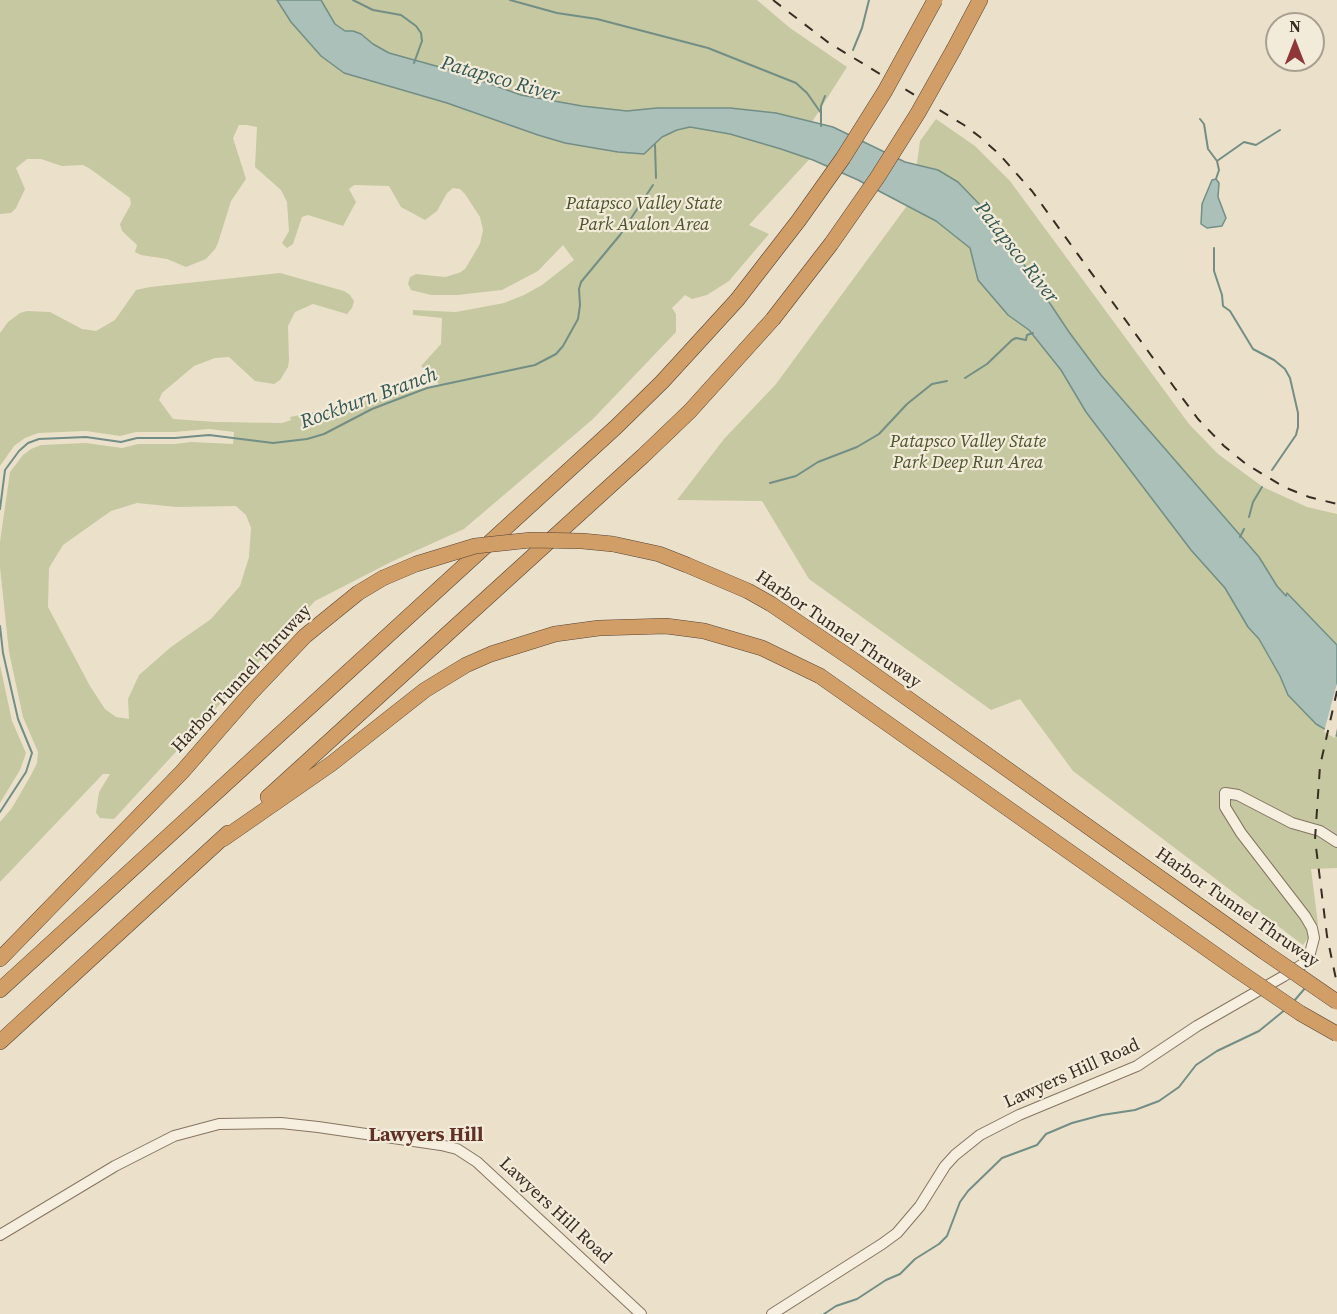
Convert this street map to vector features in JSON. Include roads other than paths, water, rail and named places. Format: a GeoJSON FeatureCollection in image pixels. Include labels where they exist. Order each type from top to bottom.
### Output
{"type":"FeatureCollection","features":[{"type":"Feature","properties":{"kind":"highway"},"geometry":{"type":"LineString","coordinates":[[0,990],[616,427],[662,382],[738,300],[800,220],[885,91],[934,0]]}},
{"type":"Feature","properties":{"kind":"highway"},"geometry":{"type":"LineString","coordinates":[[0,1042],[643,456],[737,361],[831,244],[877,178],[908,129],[980,0]]}},
{"type":"Feature","properties":{"kind":"highway","name":"Harbor Tunnel Thruway"},"geometry":{"type":"LineString","coordinates":[[0,959],[182,772],[249,694],[329,614],[383,578],[450,552],[491,544],[558,540],[613,544],[659,554],[748,591],[771,604],[1337,1002]]}},
{"type":"Feature","properties":{"kind":"highway"},"geometry":{"type":"LineString","coordinates":[[223,839],[331,764],[425,690],[466,665],[491,654],[555,634],[599,628],[666,626],[695,629],[762,648],[820,676],[1237,970],[1300,1013],[1337,1034]]}},
{"type":"Feature","properties":{"kind":"street","name":"Lawyers Hill Road"},"geometry":{"type":"LineString","coordinates":[[772,1314],[897,1233],[920,1206],[955,1155],[980,1135],[1019,1115],[1137,1066],[1197,1026],[1303,964],[1309,957],[1314,938],[1312,928],[1241,833],[1225,807],[1225,793],[1238,795],[1292,823],[1320,831],[1337,842]]}},
{"type":"Feature","properties":{"kind":"street","name":"Lawyers Hill Road"},"geometry":{"type":"LineString","coordinates":[[0,1235],[115,1166],[174,1136],[219,1124],[280,1123],[318,1127],[457,1149],[477,1162],[641,1314]]}},
{"type":"Feature","properties":{"kind":"water","name":"Patapsco River"},"geometry":{"type":"Polygon","coordinates":[[[277,0],[321,0],[335,24],[345,31],[361,34],[389,53],[454,71],[521,95],[627,111],[657,108],[730,108],[776,113],[833,127],[905,162],[938,170],[958,182],[983,208],[1000,241],[1021,260],[1101,375],[1259,557],[1277,586],[1286,596],[1287,593],[1337,645],[1337,736],[1316,724],[1288,695],[1259,639],[1248,627],[1225,588],[1191,550],[1086,412],[1061,370],[1029,330],[1008,315],[978,280],[970,248],[936,221],[858,180],[813,160],[730,134],[690,127],[662,137],[644,154],[618,152],[565,143],[447,103],[344,73],[321,56],[291,22],[277,0]]]}},
{"type":"Feature","properties":{"kind":"water"},"geometry":{"type":"Polygon","coordinates":[[[1216,179],[1219,183],[1218,197],[1226,218],[1222,226],[1207,228],[1201,224],[1202,204],[1212,180],[1216,179]]]}},
{"type":"Feature","properties":{"kind":"waterway"},"geometry":{"type":"LineString","coordinates":[[353,0],[373,10],[401,15],[416,26],[421,33],[422,41],[414,63]]}},
{"type":"Feature","properties":{"kind":"waterway"},"geometry":{"type":"LineString","coordinates":[[510,0],[557,13],[597,19],[708,48],[796,83],[807,93],[821,113]]}},
{"type":"Feature","properties":{"kind":"waterway"},"geometry":{"type":"LineString","coordinates":[[853,50],[862,28],[869,0]]}},
{"type":"Feature","properties":{"kind":"waterway"},"geometry":{"type":"LineString","coordinates":[[821,126],[821,106],[825,96]]}},
{"type":"Feature","properties":{"kind":"waterway"},"geometry":{"type":"LineString","coordinates":[[1200,119],[1204,124],[1208,149],[1217,161],[1219,170],[1216,179]]}},
{"type":"Feature","properties":{"kind":"waterway"},"geometry":{"type":"LineString","coordinates":[[1217,161],[1244,142],[1256,145],[1280,130]]}},
{"type":"Feature","properties":{"kind":"waterway"},"geometry":{"type":"LineString","coordinates":[[655,145],[656,178]]}},
{"type":"Feature","properties":{"kind":"waterway","name":"Rockburn Branch"},"geometry":{"type":"LineString","coordinates":[[0,509],[5,470],[19,451],[28,443],[39,439],[86,437],[121,442],[137,438],[209,435],[273,443],[307,439],[324,434],[372,409],[427,388],[535,365],[556,354],[563,346],[578,319],[581,282],[620,235],[653,185]]}},
{"type":"Feature","properties":{"kind":"waterway"},"geometry":{"type":"LineString","coordinates":[[1214,248],[1214,271],[1223,306],[1230,311],[1253,349],[1274,360],[1285,369],[1290,378],[1298,413],[1298,427],[1296,435],[1272,470]]}},
{"type":"Feature","properties":{"kind":"waterway"},"geometry":{"type":"LineString","coordinates":[[965,378],[987,364],[1012,340],[1016,338],[1026,340],[1027,335],[1033,333]]}},
{"type":"Feature","properties":{"kind":"waterway"},"geometry":{"type":"LineString","coordinates":[[770,483],[796,476],[818,462],[857,447],[879,434],[907,404],[932,384],[947,381]]}},
{"type":"Feature","properties":{"kind":"waterway"},"geometry":{"type":"LineString","coordinates":[[1249,517],[1253,502],[1262,487]]}},
{"type":"Feature","properties":{"kind":"waterway"},"geometry":{"type":"LineString","coordinates":[[1240,537],[1244,529]]}},
{"type":"Feature","properties":{"kind":"waterway","name":"Rockburn Branch"},"geometry":{"type":"LineString","coordinates":[[0,626],[3,653],[18,719],[32,753],[26,772],[0,812]]}},
{"type":"Feature","properties":{"kind":"waterway"},"geometry":{"type":"LineString","coordinates":[[1294,1001],[1306,987]]}},
{"type":"Feature","properties":{"kind":"waterway"},"geometry":{"type":"LineString","coordinates":[[824,1314],[836,1306],[857,1299],[886,1280],[900,1274],[915,1259],[939,1244],[947,1236],[960,1202],[968,1191],[1002,1158],[1037,1145],[1046,1134],[1072,1123],[1135,1110],[1159,1101],[1179,1087],[1196,1065],[1217,1051],[1259,1031],[1286,1009]]}},
{"type":"Feature","properties":{"kind":"railway"},"geometry":{"type":"LineString","coordinates":[[773,0],[829,43],[980,137],[999,154],[1032,191],[1198,419],[1224,446],[1246,464],[1284,487],[1309,497],[1337,504]]}},
{"type":"Feature","properties":{"kind":"railway"},"geometry":{"type":"LineString","coordinates":[[1337,691],[1320,766],[1315,839],[1327,936],[1337,984]]}},
{"type":"Feature","properties":{"kind":"district","name":"Lawyers Hill"},"geometry":{"type":"Point","coordinates":[426,1136]}},
{"type":"Feature","properties":{"kind":"park label","name":"Patapsco Valley State Park Avalon Area"},"geometry":{"type":"Point","coordinates":[644,214]}},
{"type":"Feature","properties":{"kind":"park label","name":"Patapsco Valley State Park Deep Run Area"},"geometry":{"type":"Point","coordinates":[968,452]}}]}
